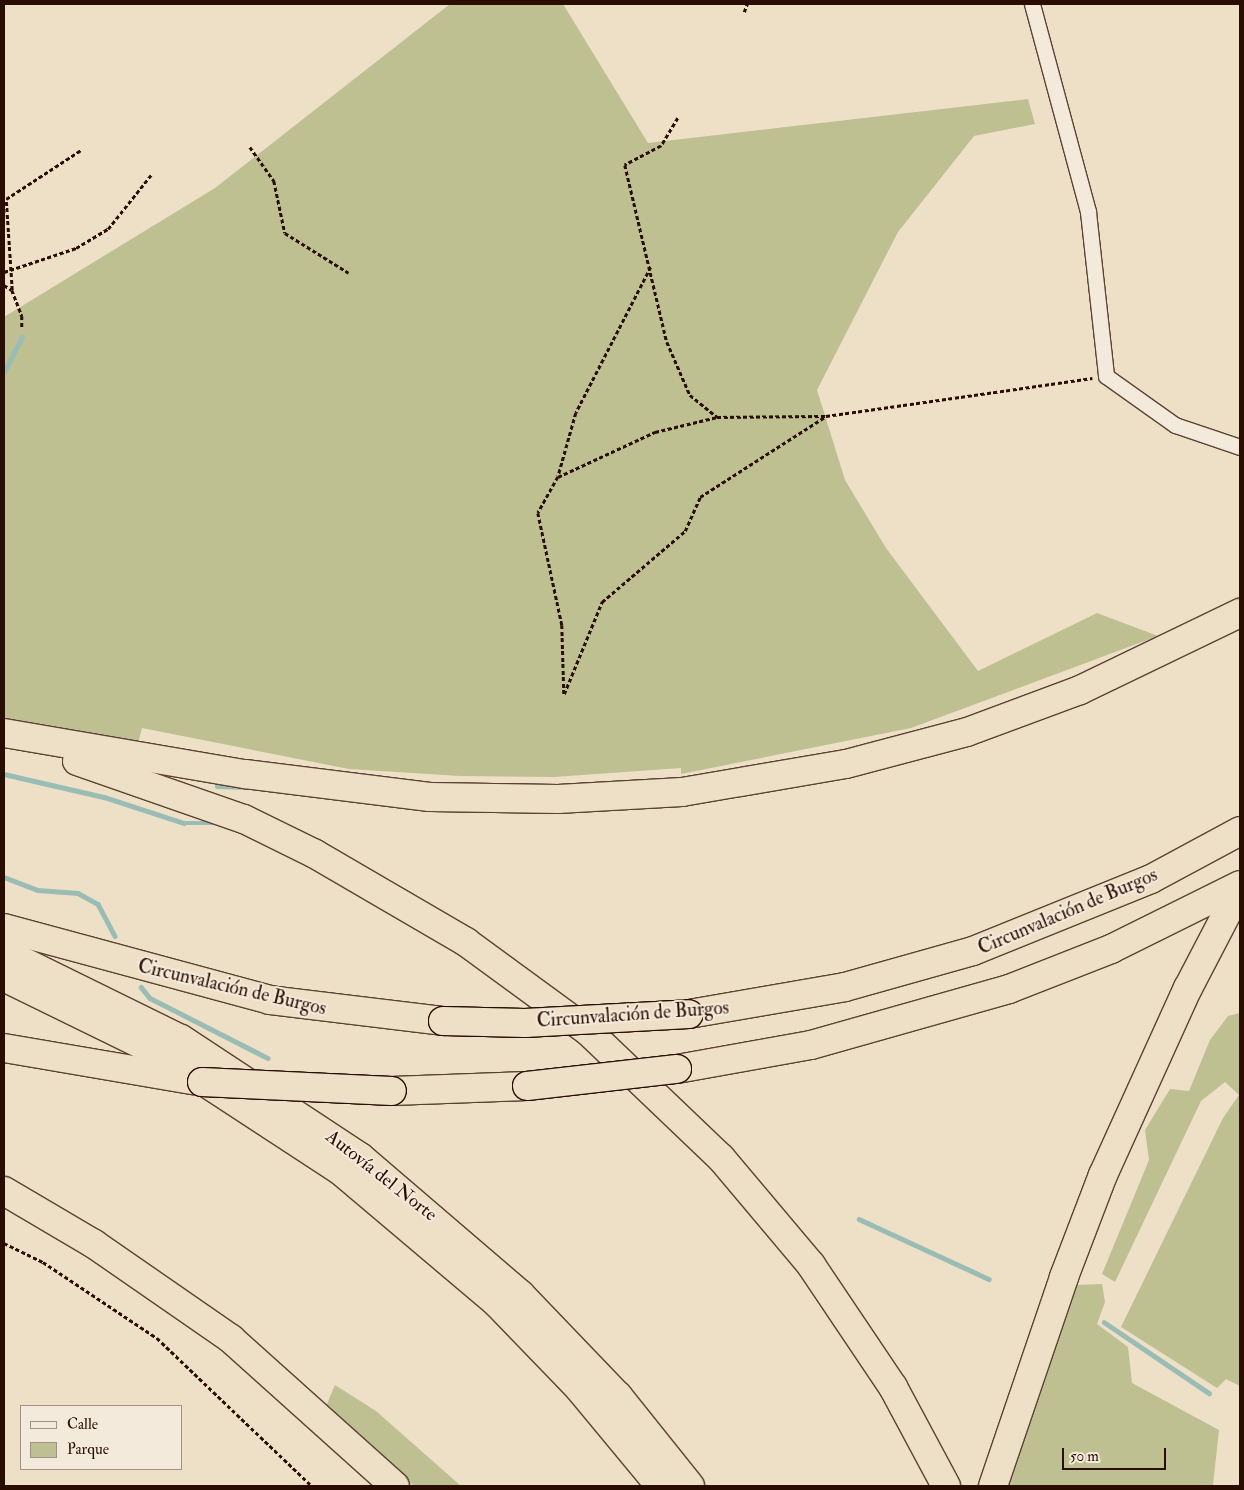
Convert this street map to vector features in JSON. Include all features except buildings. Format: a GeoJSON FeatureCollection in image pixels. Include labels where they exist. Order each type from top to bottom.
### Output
{"type":"FeatureCollection","features":[{"type":"Feature","properties":{"kind":"highway"},"geometry":{"type":"LineString","coordinates":[[4,733],[236,772],[430,797],[558,799],[682,792],[846,764],[967,732],[1080,690],[1240,613]]}},
{"type":"Feature","properties":{"kind":"highway"},"geometry":{"type":"LineString","coordinates":[[4,743],[160,786],[262,828],[418,912],[589,1032],[721,1158],[811,1265],[893,1387],[946,1486]]}},
{"type":"Feature","properties":{"kind":"highway","name":"Circunvalación de Burgos"},"geometry":{"type":"LineString","coordinates":[[4,928],[270,1000],[443,1021],[525,1023],[689,1014],[845,987],[973,951],[1151,879],[1240,831]]}},
{"type":"Feature","properties":{"kind":"highway"},"geometry":{"type":"LineString","coordinates":[[993,1486],[1008,1434],[1103,1176],[1188,988],[1240,887]]}},
{"type":"Feature","properties":{"kind":"highway"},"geometry":{"type":"LineString","coordinates":[[4,1063],[202,1082],[392,1092],[527,1086],[677,1069],[811,1045],[974,1001],[1111,949],[1240,887]]}},
{"type":"Feature","properties":{"kind":"highway","name":"Autovía del Norte"},"geometry":{"type":"LineString","coordinates":[[4,952],[181,1039],[360,1157],[521,1295],[618,1396],[690,1486]]}},
{"type":"Feature","properties":{"kind":"highway","name":"Autovía del Norte"},"geometry":{"type":"LineString","coordinates":[[4,977],[165,1056],[238,1100],[349,1177],[497,1303],[579,1388],[660,1486]]}},
{"type":"Feature","properties":{"kind":"highway"},"geometry":{"type":"LineString","coordinates":[[4,1048],[202,1082]]}},
{"type":"Feature","properties":{"kind":"highway"},"geometry":{"type":"LineString","coordinates":[[4,1191],[94,1244],[232,1339],[395,1486]]}},
{"type":"Feature","properties":{"kind":"street"},"geometry":{"type":"LineString","coordinates":[[1032,4],[1088,212],[1106,376],[1175,425],[1240,447]]}},
{"type":"Feature","properties":{"kind":"path"},"geometry":{"type":"LineString","coordinates":[[744,12],[747,4]]}},
{"type":"Feature","properties":{"kind":"path"},"geometry":{"type":"LineString","coordinates":[[678,118],[661,146],[625,165],[651,267],[667,342],[690,395],[717,417]]}},
{"type":"Feature","properties":{"kind":"path"},"geometry":{"type":"LineString","coordinates":[[250,147],[274,181],[285,233],[316,257],[349,273]]}},
{"type":"Feature","properties":{"kind":"path"},"geometry":{"type":"LineString","coordinates":[[22,328],[22,316],[12,290],[6,199],[81,150]]}},
{"type":"Feature","properties":{"kind":"path"},"geometry":{"type":"LineString","coordinates":[[4,272],[11,267],[44,261],[108,230],[151,175]]}},
{"type":"Feature","properties":{"kind":"path"},"geometry":{"type":"LineString","coordinates":[[651,267],[576,413],[558,477],[538,513],[562,625],[564,694],[602,602],[685,531],[700,497],[826,416]]}},
{"type":"Feature","properties":{"kind":"path"},"geometry":{"type":"LineString","coordinates":[[4,285],[12,290]]}},
{"type":"Feature","properties":{"kind":"path"},"geometry":{"type":"LineString","coordinates":[[558,477],[655,432],[717,417],[826,416],[1106,376]]}},
{"type":"Feature","properties":{"kind":"path"},"geometry":{"type":"LineString","coordinates":[[4,1243],[43,1262],[151,1333],[312,1486]]}},
{"type":"Feature","properties":{"kind":"green space"},"geometry":{"type":"Polygon","coordinates":[[[450,4],[563,4],[648,143],[1028,99],[1035,124],[974,136],[898,232],[817,390],[845,480],[886,548],[978,671],[1097,613],[1158,636],[911,728],[681,774],[681,768],[554,777],[460,776],[349,769],[142,728],[138,743],[4,718],[4,317],[215,188],[450,4]]]}},
{"type":"Feature","properties":{"kind":"green space"},"geometry":{"type":"Polygon","coordinates":[[[1240,1013],[1240,1386],[1226,1379],[1217,1388],[1121,1327],[1223,1118],[1239,1095],[1225,1082],[1201,1101],[1115,1282],[1102,1274],[1149,1160],[1145,1130],[1170,1089],[1189,1091],[1210,1040],[1228,1016],[1240,1013]]]}},
{"type":"Feature","properties":{"kind":"green space"},"geometry":{"type":"Polygon","coordinates":[[[1102,1284],[1105,1302],[1097,1324],[1128,1347],[1132,1383],[1219,1430],[1213,1485],[1007,1486],[1077,1285],[1102,1284]]]}},
{"type":"Feature","properties":{"kind":"green space"},"geometry":{"type":"Polygon","coordinates":[[[335,1385],[376,1411],[461,1486],[414,1486],[326,1406],[335,1385]]]}},
{"type":"Feature","properties":{"kind":"waterway"},"geometry":{"type":"LineString","coordinates":[[4,372],[22,337]]}},
{"type":"Feature","properties":{"kind":"waterway"},"geometry":{"type":"LineString","coordinates":[[4,774],[104,797],[184,823],[216,823]]}},
{"type":"Feature","properties":{"kind":"waterway"},"geometry":{"type":"LineString","coordinates":[[217,786],[247,787]]}},
{"type":"Feature","properties":{"kind":"waterway"},"geometry":{"type":"LineString","coordinates":[[4,877],[38,890],[78,893],[98,904],[115,936]]}},
{"type":"Feature","properties":{"kind":"waterway"},"geometry":{"type":"LineString","coordinates":[[141,987],[150,998],[268,1058]]}},
{"type":"Feature","properties":{"kind":"waterway"},"geometry":{"type":"LineString","coordinates":[[859,1219],[989,1279]]}},
{"type":"Feature","properties":{"kind":"waterway"},"geometry":{"type":"LineString","coordinates":[[1104,1322],[1209,1393]]}}]}
